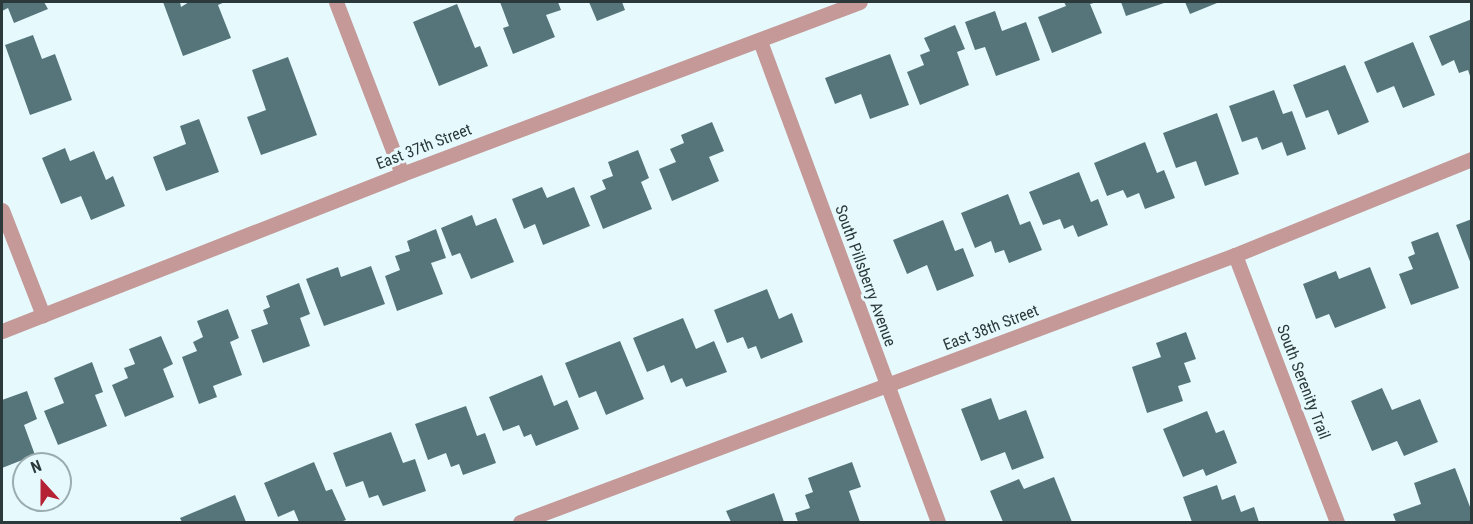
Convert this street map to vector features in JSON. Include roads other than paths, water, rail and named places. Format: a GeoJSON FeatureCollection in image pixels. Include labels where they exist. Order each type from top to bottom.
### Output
{"type":"FeatureCollection","features":[{"type":"Feature","properties":{"kind":"street"},"geometry":{"type":"LineString","coordinates":[[336,2],[402,174]]}},
{"type":"Feature","properties":{"kind":"street","name":"East 37th Street"},"geometry":{"type":"LineString","coordinates":[[2,331],[402,174],[860,2]]}},
{"type":"Feature","properties":{"kind":"street","name":"South Pillsberry Avenue"},"geometry":{"type":"LineString","coordinates":[[760,41],[938,522]]}},
{"type":"Feature","properties":{"kind":"street","name":"East 38th Street"},"geometry":{"type":"LineString","coordinates":[[520,522],[887,387],[1235,255],[1472,159]]}},
{"type":"Feature","properties":{"kind":"street"},"geometry":{"type":"LineString","coordinates":[[2,210],[43,315]]}},
{"type":"Feature","properties":{"kind":"street","name":"South Serenity Trail"},"geometry":{"type":"LineString","coordinates":[[1235,255],[1337,522]]}}]}
